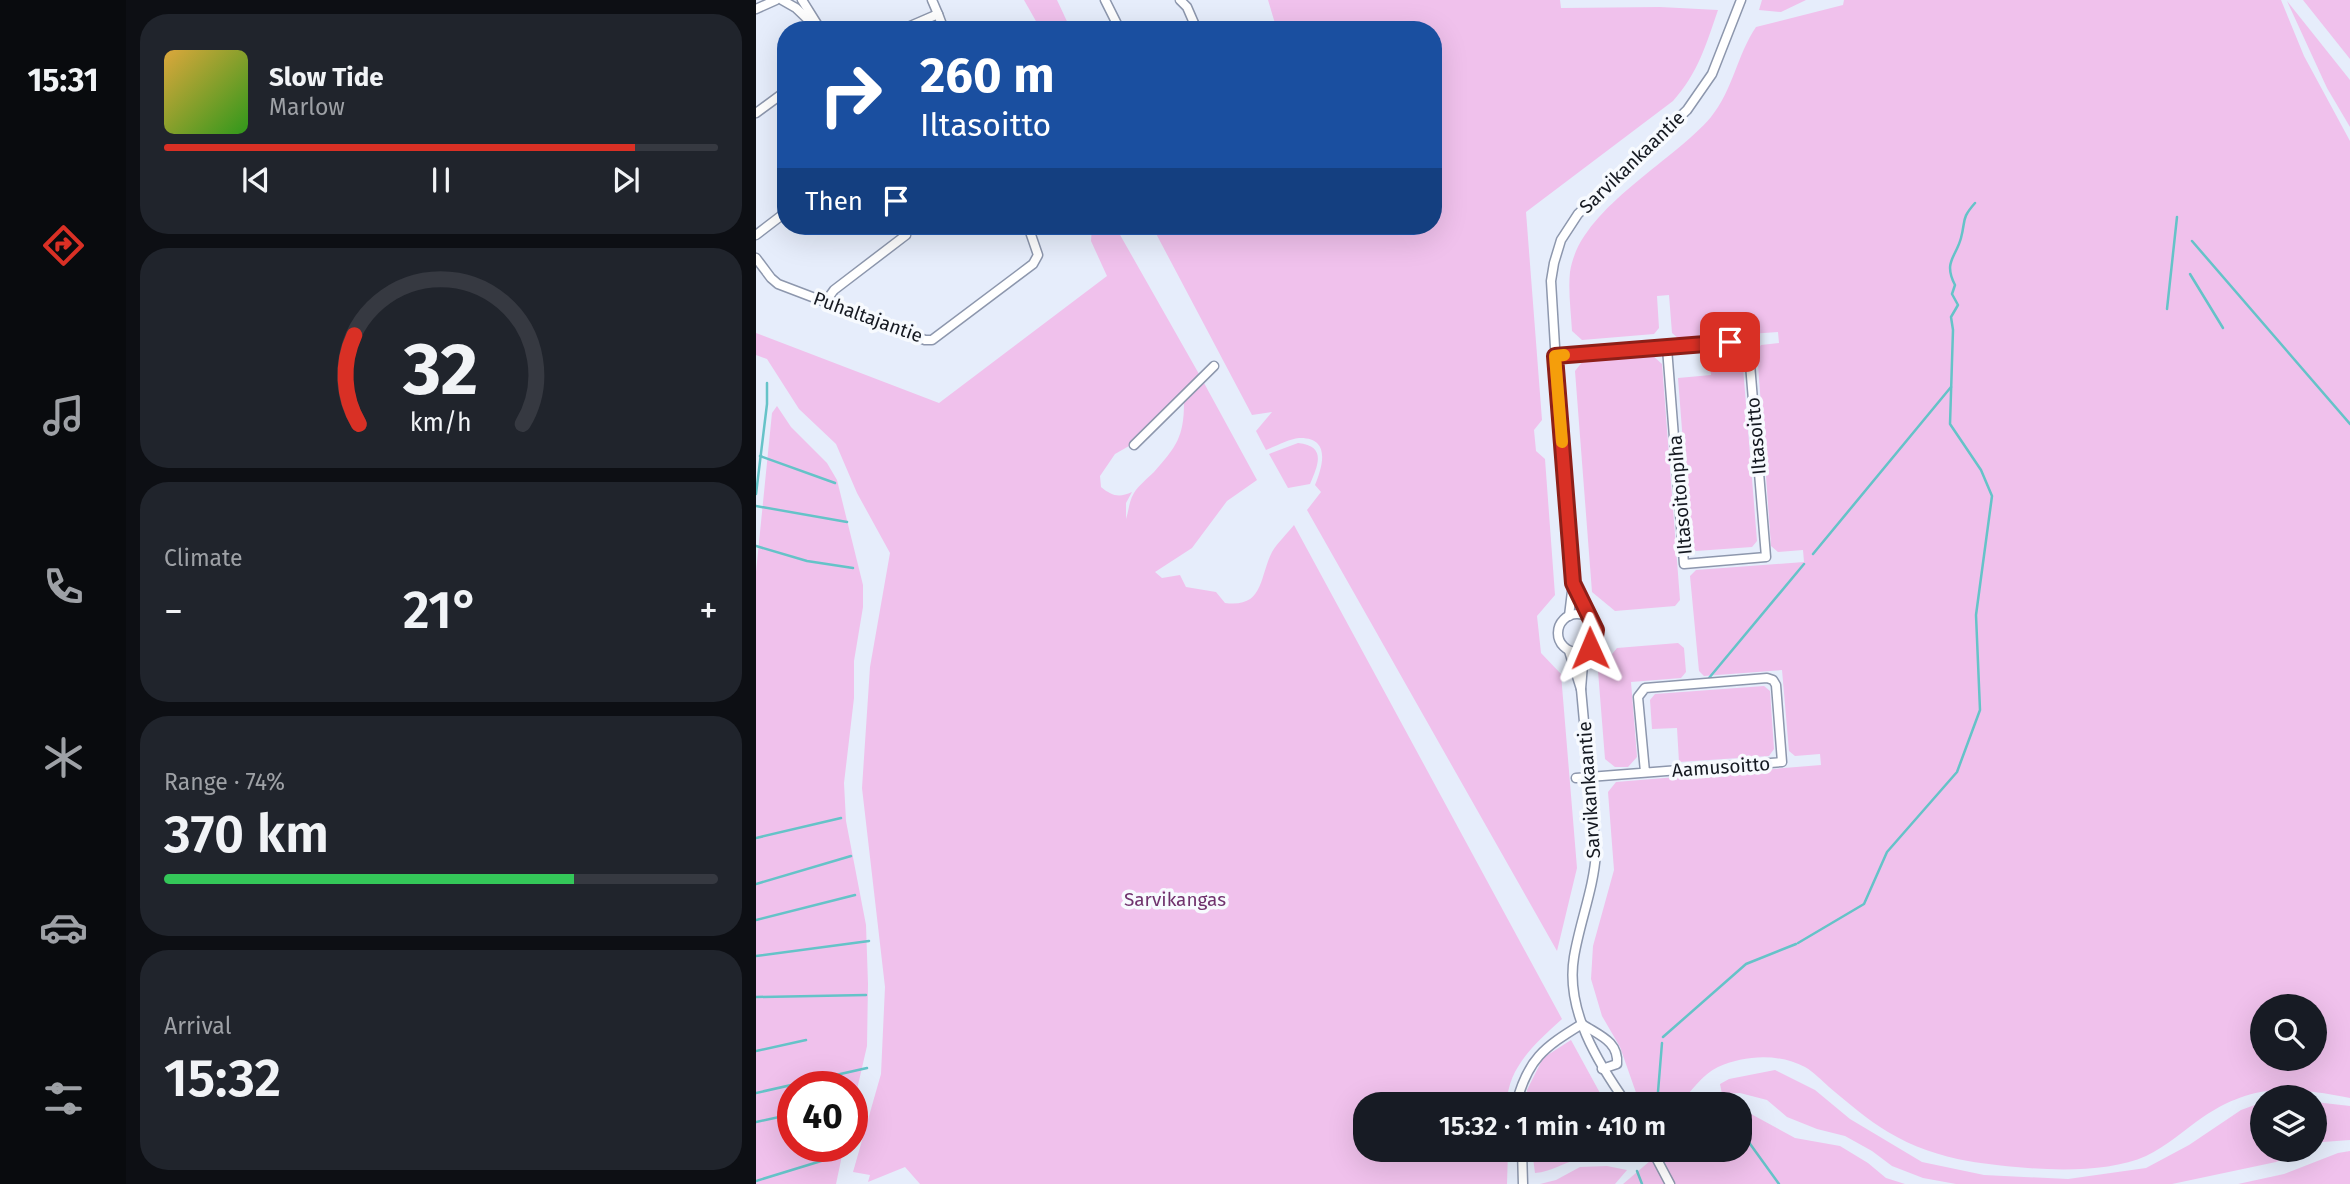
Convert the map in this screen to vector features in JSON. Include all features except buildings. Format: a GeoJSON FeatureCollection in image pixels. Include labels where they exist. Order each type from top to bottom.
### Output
{"type":"FeatureCollection","features":[{"type":"Feature","properties":{"kind":"street"},"geometry":{"type":"LineString","coordinates":[[756,9],[779,0],[796,8],[810,21]]}},
{"type":"Feature","properties":{"kind":"street"},"geometry":{"type":"LineString","coordinates":[[802,0],[815,21]]}},
{"type":"Feature","properties":{"kind":"street"},"geometry":{"type":"LineString","coordinates":[[932,0],[941,21]]}},
{"type":"Feature","properties":{"kind":"street"},"geometry":{"type":"LineString","coordinates":[[1105,0],[1116,21]]}},
{"type":"Feature","properties":{"kind":"street"},"geometry":{"type":"LineString","coordinates":[[1180,0],[1192,21]]}},
{"type":"Feature","properties":{"kind":"street","name":"Sarvikankaantie"},"geometry":{"type":"LineString","coordinates":[[1581,689],[1569,651],[1559,640],[1558,633],[1559,626],[1569,616],[1573,583],[1551,281],[1561,240],[1586,205],[1687,110],[1712,74],[1741,0]]}},
{"type":"Feature","properties":{"kind":"street"},"geometry":{"type":"LineString","coordinates":[[922,21],[938,14]]}},
{"type":"Feature","properties":{"kind":"street"},"geometry":{"type":"LineString","coordinates":[[756,113],[777,98]]}},
{"type":"Feature","properties":{"kind":"street"},"geometry":{"type":"LineString","coordinates":[[756,235],[777,219]]}},
{"type":"Feature","properties":{"kind":"street"},"geometry":{"type":"LineString","coordinates":[[825,301],[834,290],[906,235]]}},
{"type":"Feature","properties":{"kind":"street","name":"Puhaltajantie"},"geometry":{"type":"LineString","coordinates":[[756,258],[775,282],[925,340],[932,340],[1033,264],[1038,255],[1032,235]]}},
{"type":"Feature","properties":{"kind":"street","name":"Iltasoitto"},"geometry":{"type":"LineString","coordinates":[[1555,356],[1748,340],[1766,557]]}},
{"type":"Feature","properties":{"kind":"street","name":"Iltasoitonpiha"},"geometry":{"type":"LineString","coordinates":[[1667,348],[1684,564],[1766,557]]}},
{"type":"Feature","properties":{"kind":"street"},"geometry":{"type":"LineString","coordinates":[[1133,445],[1214,366]]}},
{"type":"Feature","properties":{"kind":"street","name":"Sarvikankaantie"},"geometry":{"type":"LineString","coordinates":[[1573,583],[1594,623],[1597,636],[1590,648],[1584,652],[1581,689],[1596,852],[1595,876],[1573,957],[1572,981],[1582,1024],[1602,1069],[1618,1092]]}},
{"type":"Feature","properties":{"kind":"street"},"geometry":{"type":"LineString","coordinates":[[1569,616],[1580,614],[1590,618]]}},
{"type":"Feature","properties":{"kind":"street"},"geometry":{"type":"LineString","coordinates":[[1569,651],[1584,652]]}},
{"type":"Feature","properties":{"kind":"street","name":"Aamusoitto"},"geometry":{"type":"LineString","coordinates":[[1576,778],[1782,762],[1776,685],[1773,680],[1767,678],[1645,688],[1639,697],[1645,772]]}},
{"type":"Feature","properties":{"kind":"street"},"geometry":{"type":"LineString","coordinates":[[1519,1092],[1525,1073],[1535,1058],[1582,1024],[1614,1045],[1618,1055],[1617,1064],[1602,1069]]}},
{"type":"Feature","properties":{"kind":"street"},"geometry":{"type":"LineString","coordinates":[[1522,1162],[1523,1184]]}},
{"type":"Feature","properties":{"kind":"street"},"geometry":{"type":"LineString","coordinates":[[1658,1162],[1670,1184]]}},
{"type":"Feature","properties":{"kind":"green space"},"geometry":{"type":"Polygon","coordinates":[[[1024,0],[1057,0],[1067,21],[1036,21],[1024,0]]]}},
{"type":"Feature","properties":{"kind":"green space"},"geometry":{"type":"Polygon","coordinates":[[[1268,0],[1560,0],[1561,8],[1660,7],[1718,10],[1695,69],[1673,101],[1526,212],[1542,420],[1534,430],[1536,451],[1545,459],[1555,595],[1537,616],[1541,653],[1561,674],[1577,868],[1557,951],[1307,510],[1321,492],[1315,485],[1322,462],[1320,447],[1309,439],[1299,438],[1266,450],[1256,431],[1272,412],[1252,415],[1157,235],[1442,235],[1442,21],[1274,21],[1268,0]]]}},
{"type":"Feature","properties":{"kind":"green space"},"geometry":{"type":"Polygon","coordinates":[[[1762,0],[1806,0],[1781,12],[1759,10],[1762,0]]]}},
{"type":"Feature","properties":{"kind":"green space"},"geometry":{"type":"Polygon","coordinates":[[[1844,0],[2281,0],[2304,56],[2350,141],[2350,1098],[2327,1094],[2327,1085],[2250,1085],[2250,1095],[2203,1117],[2146,1156],[2106,1167],[2058,1169],[2010,1167],[1968,1161],[1917,1146],[1873,1122],[1808,1069],[1784,1059],[1762,1057],[1728,1063],[1707,1074],[1690,1092],[1636,1092],[1620,1047],[1602,1016],[1591,979],[1593,946],[1614,870],[1608,792],[1616,782],[1821,765],[1820,754],[1795,756],[1789,751],[1782,670],[1704,676],[1699,671],[1690,576],[1696,570],[1804,562],[1803,550],[1778,552],[1771,546],[1757,350],[1761,345],[1779,343],[1778,332],[1679,339],[1672,333],[1669,295],[1657,296],[1659,328],[1654,334],[1582,340],[1572,331],[1570,272],[1577,249],[1608,207],[1711,117],[1725,95],[1756,27],[1843,5],[1844,0]]]}},
{"type":"Feature","properties":{"kind":"green space"},"geometry":{"type":"Polygon","coordinates":[[[2303,0],[2350,0],[2350,59],[2303,0]]]}},
{"type":"Feature","properties":{"kind":"green space"},"geometry":{"type":"Polygon","coordinates":[[[2287,1],[2350,80],[2350,127],[2327,88],[2287,1]]]}},
{"type":"Feature","properties":{"kind":"green space","name":"Sarvikangas"},"geometry":{"type":"Polygon","coordinates":[[[1091,235],[1120,235],[1199,374],[1129,446],[1115,454],[1100,476],[1101,487],[1116,495],[1132,492],[1126,503],[1126,519],[1134,493],[1162,463],[1177,441],[1184,403],[1204,383],[1257,480],[1227,501],[1192,548],[1155,572],[1162,578],[1180,575],[1186,587],[1216,592],[1225,603],[1247,601],[1258,589],[1272,552],[1294,525],[1562,1019],[1525,1056],[1512,1078],[1508,1092],[1353,1092],[1353,1162],[1508,1162],[1507,1184],[920,1184],[905,1167],[868,1182],[870,1175],[853,1172],[856,1162],[868,1162],[868,1120],[881,1074],[885,987],[862,788],[870,667],[890,553],[857,493],[836,444],[799,409],[767,359],[756,355],[756,333],[939,403],[1107,276],[1091,241],[1091,235]]]}},
{"type":"Feature","properties":{"kind":"green space"},"geometry":{"type":"Polygon","coordinates":[[[1735,349],[1742,355],[1757,541],[1752,547],[1696,551],[1691,546],[1678,378],[1711,375],[1709,351],[1735,349]]]}},
{"type":"Feature","properties":{"kind":"green space"},"geometry":{"type":"Polygon","coordinates":[[[1652,355],[1662,364],[1680,600],[1675,606],[1615,611],[1592,592],[1575,371],[1583,361],[1652,355]]]}},
{"type":"Feature","properties":{"kind":"green space"},"geometry":{"type":"Polygon","coordinates":[[[777,406],[791,427],[827,463],[837,480],[863,585],[863,607],[854,661],[854,698],[844,783],[846,821],[866,925],[867,1046],[861,1071],[777,1071],[777,1162],[841,1162],[836,1184],[756,1184],[756,572],[772,413],[777,406]]]}},
{"type":"Feature","properties":{"kind":"green space"},"geometry":{"type":"Polygon","coordinates":[[[1298,443],[1317,452],[1317,463],[1310,484],[1288,488],[1269,454],[1298,443]]]}},
{"type":"Feature","properties":{"kind":"green space"},"geometry":{"type":"Polygon","coordinates":[[[1678,643],[1684,648],[1686,672],[1681,678],[1631,682],[1637,757],[1628,767],[1615,767],[1605,759],[1598,671],[1617,648],[1678,643]]]}},
{"type":"Feature","properties":{"kind":"green space"},"geometry":{"type":"Polygon","coordinates":[[[1764,686],[1770,691],[1774,749],[1769,756],[1679,762],[1677,728],[1652,729],[1650,700],[1655,694],[1764,686]]]}},
{"type":"Feature","properties":{"kind":"green space"},"geometry":{"type":"Polygon","coordinates":[[[1571,1040],[1599,1092],[1527,1092],[1543,1058],[1571,1040]]]}},
{"type":"Feature","properties":{"kind":"green space"},"geometry":{"type":"Polygon","coordinates":[[[1775,1070],[1815,1090],[1850,1119],[1922,1162],[1984,1175],[2068,1179],[2146,1168],[2250,1107],[2250,1162],[2276,1162],[2172,1184],[1956,1184],[1923,1178],[1892,1166],[1845,1136],[1787,1117],[1767,1100],[1752,1096],[1752,1092],[1722,1092],[1720,1084],[1729,1079],[1775,1070]]]}},
{"type":"Feature","properties":{"kind":"green space"},"geometry":{"type":"Polygon","coordinates":[[[2327,1103],[2350,1106],[2350,1140],[2327,1142],[2327,1103]]]}},
{"type":"Feature","properties":{"kind":"green space"},"geometry":{"type":"Polygon","coordinates":[[[1752,1115],[1795,1138],[1840,1146],[1886,1178],[1905,1184],[1623,1184],[1649,1162],[1752,1162],[1752,1115]]]}},
{"type":"Feature","properties":{"kind":"green space"},"geometry":{"type":"Polygon","coordinates":[[[2350,1151],[2350,1184],[2238,1184],[2284,1174],[2315,1162],[2327,1162],[2327,1157],[2350,1151]]]}},
{"type":"Feature","properties":{"kind":"green space"},"geometry":{"type":"Polygon","coordinates":[[[1534,1162],[1571,1162],[1547,1171],[1535,1173],[1534,1162]]]}},
{"type":"Feature","properties":{"kind":"green space"},"geometry":{"type":"Polygon","coordinates":[[[1607,1166],[1627,1170],[1615,1184],[1540,1184],[1556,1180],[1580,1167],[1607,1166]]]}},
{"type":"Feature","properties":{"kind":"waterway"},"geometry":{"type":"LineString","coordinates":[[1798,943],[1864,904],[1887,852],[1957,772],[1980,710],[1976,615],[1992,496],[1981,470],[1950,424],[1953,330],[1951,317],[1958,305],[1952,294],[1955,285],[1950,265],[1959,245],[1966,216],[1975,203]]}},
{"type":"Feature","properties":{"kind":"waterway"},"geometry":{"type":"LineString","coordinates":[[2167,309],[2177,217]]}},
{"type":"Feature","properties":{"kind":"waterway"},"geometry":{"type":"LineString","coordinates":[[2192,241],[2350,424]]}},
{"type":"Feature","properties":{"kind":"waterway"},"geometry":{"type":"LineString","coordinates":[[2190,274],[2223,328]]}},
{"type":"Feature","properties":{"kind":"waterway"},"geometry":{"type":"LineString","coordinates":[[756,494],[767,383]]}},
{"type":"Feature","properties":{"kind":"waterway"},"geometry":{"type":"LineString","coordinates":[[1813,554],[1951,387]]}},
{"type":"Feature","properties":{"kind":"waterway"},"geometry":{"type":"LineString","coordinates":[[760,456],[835,483]]}},
{"type":"Feature","properties":{"kind":"waterway"},"geometry":{"type":"LineString","coordinates":[[756,506],[847,522]]}},
{"type":"Feature","properties":{"kind":"waterway"},"geometry":{"type":"LineString","coordinates":[[756,546],[807,561],[853,568]]}},
{"type":"Feature","properties":{"kind":"waterway"},"geometry":{"type":"LineString","coordinates":[[1709,678],[1804,564]]}},
{"type":"Feature","properties":{"kind":"waterway"},"geometry":{"type":"LineString","coordinates":[[756,838],[841,818]]}},
{"type":"Feature","properties":{"kind":"waterway"},"geometry":{"type":"LineString","coordinates":[[756,884],[851,856]]}},
{"type":"Feature","properties":{"kind":"waterway"},"geometry":{"type":"LineString","coordinates":[[756,920],[855,895]]}},
{"type":"Feature","properties":{"kind":"waterway"},"geometry":{"type":"LineString","coordinates":[[756,956],[869,941]]}},
{"type":"Feature","properties":{"kind":"waterway"},"geometry":{"type":"LineString","coordinates":[[1663,1037],[1746,964],[1796,944]]}},
{"type":"Feature","properties":{"kind":"waterway"},"geometry":{"type":"LineString","coordinates":[[756,997],[866,995]]}},
{"type":"Feature","properties":{"kind":"waterway"},"geometry":{"type":"LineString","coordinates":[[756,1051],[806,1040]]}},
{"type":"Feature","properties":{"kind":"waterway"},"geometry":{"type":"LineString","coordinates":[[1658,1092],[1662,1043]]}},
{"type":"Feature","properties":{"kind":"waterway"},"geometry":{"type":"LineString","coordinates":[[756,1093],[867,1068]]}},
{"type":"Feature","properties":{"kind":"waterway"},"geometry":{"type":"LineString","coordinates":[[756,1122],[777,1117]]}},
{"type":"Feature","properties":{"kind":"waterway"},"geometry":{"type":"LineString","coordinates":[[1752,1147],[1779,1184]]}},
{"type":"Feature","properties":{"kind":"waterway"},"geometry":{"type":"LineString","coordinates":[[756,1181],[818,1162]]}},
{"type":"Feature","properties":{"kind":"waterway"},"geometry":{"type":"LineString","coordinates":[[1637,1171],[1642,1184]]}},
{"type":"Feature","properties":{"kind":"slow traffic"},"geometry":{"type":"LineString","coordinates":[[1562,442],[1555,356],[1564,355]]}},
{"type":"Feature","properties":{"kind":"route"},"geometry":{"type":"LineString","coordinates":[[1590,648],[1597,636],[1596,630],[1573,583],[1555,356],[1730,342]]}}]}
